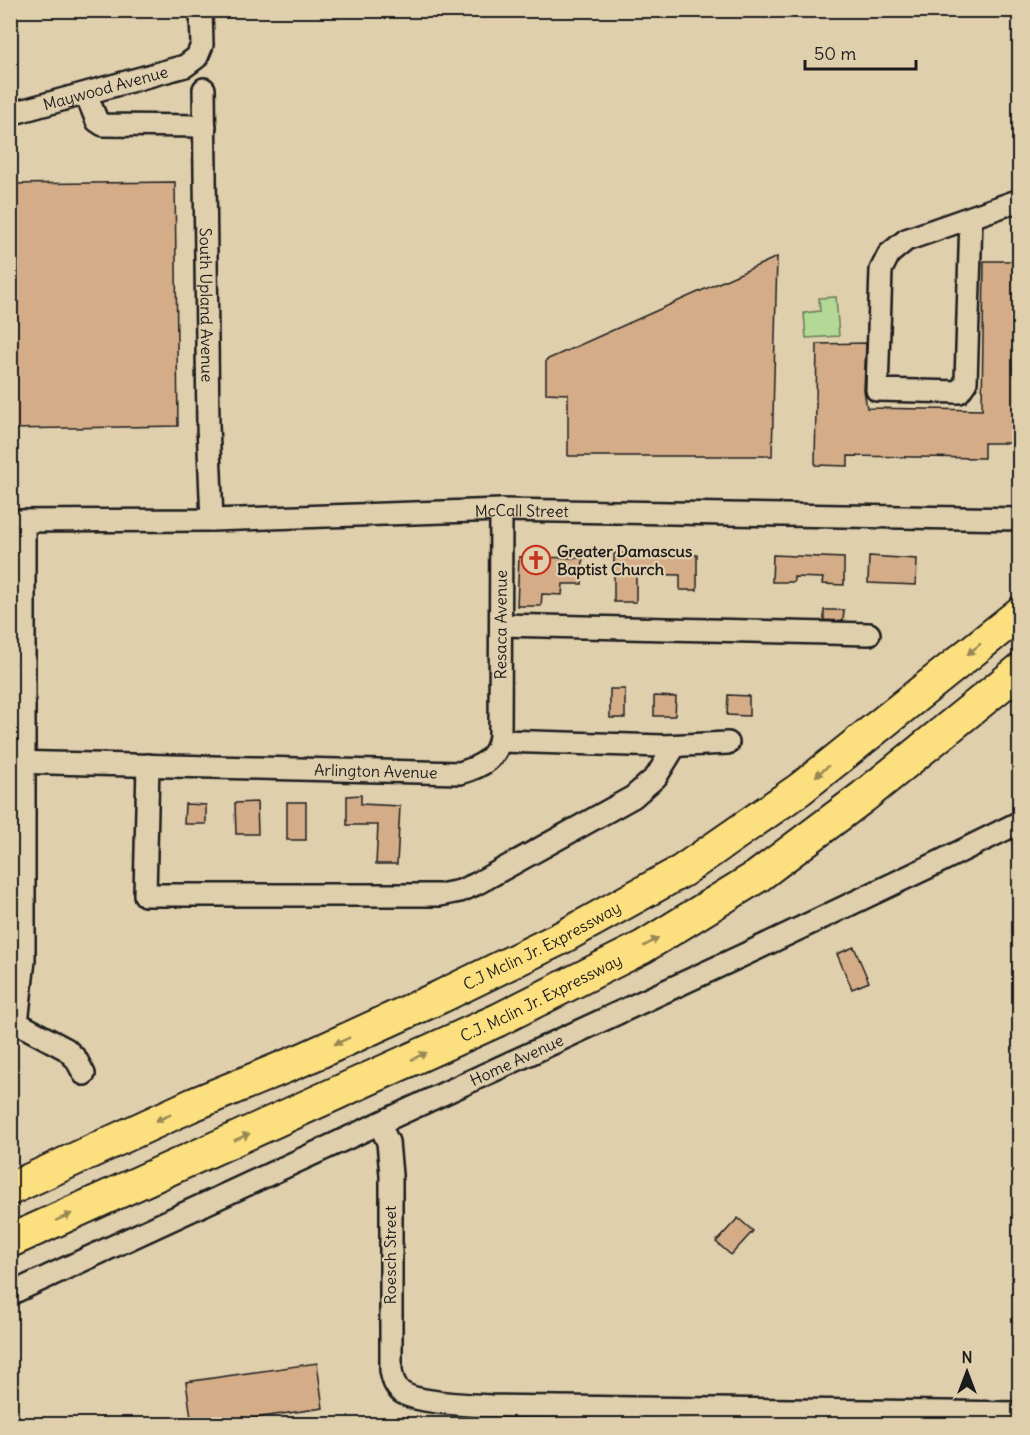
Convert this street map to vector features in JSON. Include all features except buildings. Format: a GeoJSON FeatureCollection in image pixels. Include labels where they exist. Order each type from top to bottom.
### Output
{"type":"FeatureCollection","features":[{"type":"Feature","properties":{"kind":"highway","name":"C.J Mclin Jr. Expressway"},"geometry":{"type":"LineString","coordinates":[[10,1189],[192,1105],[306,1058],[442,996],[561,938],[682,871],[800,789],[1020,613]]}},
{"type":"Feature","properties":{"kind":"highway","name":"C.J. Mclin Jr. Expressway"},"geometry":{"type":"LineString","coordinates":[[10,1240],[498,1020],[643,947],[758,876],[863,798],[1020,670]]}},
{"type":"Feature","properties":{"kind":"highway"},"geometry":{"type":"LineString","coordinates":[[10,1181],[45,1173]]}},
{"type":"Feature","properties":{"kind":"street","name":"Maywood Avenue"},"geometry":{"type":"LineString","coordinates":[[10,114],[185,66],[197,57],[202,45],[201,10]]}},
{"type":"Feature","properties":{"kind":"street","name":"South Upland Avenue"},"geometry":{"type":"LineString","coordinates":[[204,89],[208,425],[212,520]]}},
{"type":"Feature","properties":{"kind":"street"},"geometry":{"type":"LineString","coordinates":[[86,94],[97,121],[103,125],[205,126]]}},
{"type":"Feature","properties":{"kind":"street"},"geometry":{"type":"LineString","coordinates":[[971,218],[966,382],[959,392],[878,390],[881,270],[889,254],[906,240],[1020,200]]}},
{"type":"Feature","properties":{"kind":"street","name":"McCall Street"},"geometry":{"type":"LineString","coordinates":[[17,521],[212,520],[501,510],[1020,519]]}},
{"type":"Feature","properties":{"kind":"street","name":"Resaca Avenue"},"geometry":{"type":"LineString","coordinates":[[500,741],[501,510]]}},
{"type":"Feature","properties":{"kind":"street"},"geometry":{"type":"LineString","coordinates":[[17,521],[17,762],[24,960],[14,1021],[66,1049],[76,1059],[84,1074]]}},
{"type":"Feature","properties":{"kind":"street"},"geometry":{"type":"LineString","coordinates":[[501,625],[869,634]]}},
{"type":"Feature","properties":{"kind":"street"},"geometry":{"type":"LineString","coordinates":[[500,741],[675,746],[728,743]]}},
{"type":"Feature","properties":{"kind":"street","name":"Arlington Avenue"},"geometry":{"type":"LineString","coordinates":[[17,762],[460,773],[475,769],[487,761],[494,755],[500,741]]}},
{"type":"Feature","properties":{"kind":"street"},"geometry":{"type":"LineString","coordinates":[[148,765],[145,895],[440,895],[460,891],[476,884],[633,797],[656,777],[675,746]]}},
{"type":"Feature","properties":{"kind":"street","name":"Home Avenue"},"geometry":{"type":"LineString","coordinates":[[10,1294],[380,1125],[925,869],[1020,822]]}},
{"type":"Feature","properties":{"kind":"street","name":"Roesch Street"},"geometry":{"type":"LineString","coordinates":[[380,1125],[388,1142],[391,1175],[391,1370],[396,1386],[407,1396],[514,1416]]}},
{"type":"Feature","properties":{"kind":"street"},"geometry":{"type":"LineString","coordinates":[[514,1416],[747,1417],[1020,1413]]}},
{"type":"Feature","properties":{"kind":"green space"},"geometry":{"type":"Polygon","coordinates":[[[836,297],[839,336],[806,338],[804,313],[820,311],[819,298],[836,297]]]}},
{"type":"Feature","properties":{"kind":"place","name":"Greater Damascus Baptist Church"},"geometry":{"type":"Point","coordinates":[536,560]}}]}
